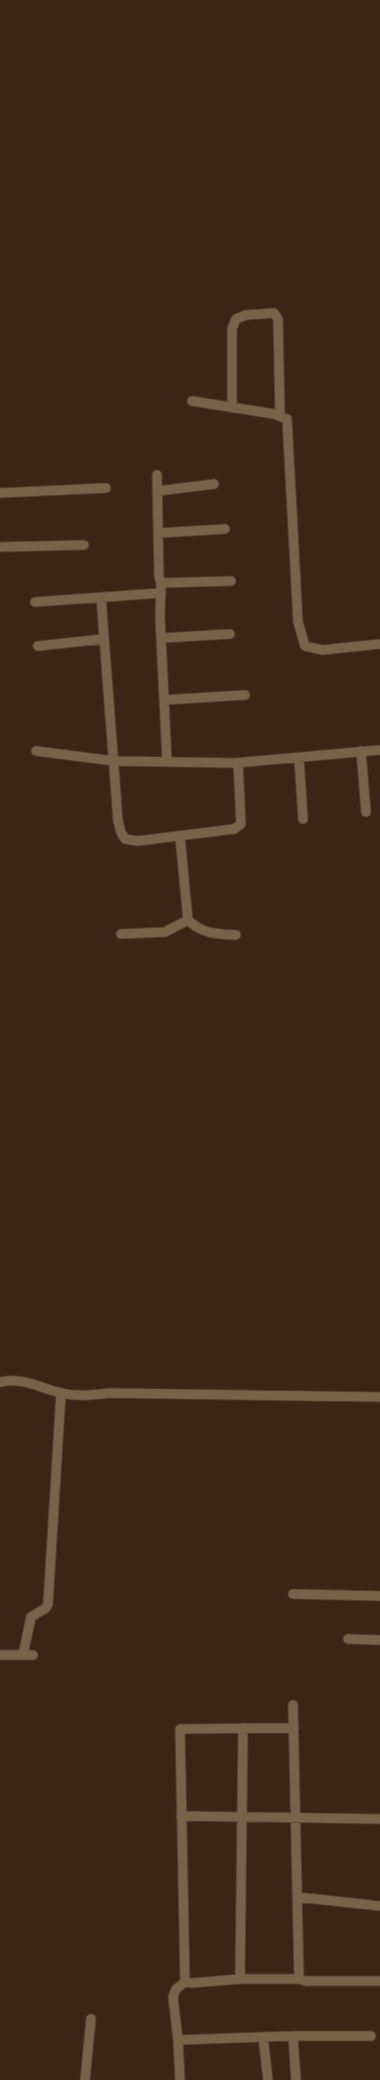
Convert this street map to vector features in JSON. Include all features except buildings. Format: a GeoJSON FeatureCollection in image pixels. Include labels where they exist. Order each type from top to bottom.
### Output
{"type":"FeatureCollection","features":[{"type":"Feature","properties":{"kind":"street"},"geometry":{"type":"LineString","coordinates":[[232,408],[232,329],[236,319],[246,315],[274,313],[278,319],[280,416]]}},
{"type":"Feature","properties":{"kind":"street"},"geometry":{"type":"LineString","coordinates":[[192,401],[280,416],[287,419],[298,622],[305,646],[322,650],[380,644]]}},
{"type":"Feature","properties":{"kind":"street"},"geometry":{"type":"LineString","coordinates":[[157,475],[161,638],[167,761]]}},
{"type":"Feature","properties":{"kind":"street"},"geometry":{"type":"LineString","coordinates":[[158,491],[214,484]]}},
{"type":"Feature","properties":{"kind":"street"},"geometry":{"type":"LineString","coordinates":[[0,493],[106,488]]}},
{"type":"Feature","properties":{"kind":"street"},"geometry":{"type":"LineString","coordinates":[[158,533],[225,529]]}},
{"type":"Feature","properties":{"kind":"street"},"geometry":{"type":"LineString","coordinates":[[0,547],[84,545]]}},
{"type":"Feature","properties":{"kind":"street"},"geometry":{"type":"LineString","coordinates":[[35,602],[101,597],[161,588],[231,581]]}},
{"type":"Feature","properties":{"kind":"street"},"geometry":{"type":"LineString","coordinates":[[101,597],[118,821],[121,832],[126,839],[138,841],[180,837],[225,831],[234,829],[242,824],[238,763]]}},
{"type":"Feature","properties":{"kind":"street"},"geometry":{"type":"LineString","coordinates":[[161,638],[230,634]]}},
{"type":"Feature","properties":{"kind":"street"},"geometry":{"type":"LineString","coordinates":[[38,646],[104,639]]}},
{"type":"Feature","properties":{"kind":"street"},"geometry":{"type":"LineString","coordinates":[[164,700],[245,695]]}},
{"type":"Feature","properties":{"kind":"street"},"geometry":{"type":"LineString","coordinates":[[36,751],[114,762],[238,763],[380,750]]}},
{"type":"Feature","properties":{"kind":"street"},"geometry":{"type":"LineString","coordinates":[[361,751],[366,812]]}},
{"type":"Feature","properties":{"kind":"street"},"geometry":{"type":"LineString","coordinates":[[299,758],[303,819]]}},
{"type":"Feature","properties":{"kind":"street"},"geometry":{"type":"LineString","coordinates":[[180,837],[188,920],[196,928],[208,933],[236,935]]}},
{"type":"Feature","properties":{"kind":"street"},"geometry":{"type":"LineString","coordinates":[[121,934],[165,932],[188,920]]}},
{"type":"Feature","properties":{"kind":"street"},"geometry":{"type":"LineString","coordinates":[[0,1382],[13,1380],[33,1383],[61,1393],[85,1396],[109,1393],[380,1397]]}},
{"type":"Feature","properties":{"kind":"street"},"geometry":{"type":"LineString","coordinates":[[23,1655],[31,1617],[46,1608],[48,1604],[61,1393]]}},
{"type":"Feature","properties":{"kind":"street"},"geometry":{"type":"LineString","coordinates":[[293,1594],[380,1596]]}},
{"type":"Feature","properties":{"kind":"street"},"geometry":{"type":"LineString","coordinates":[[348,1639],[380,1640]]}},
{"type":"Feature","properties":{"kind":"street"},"geometry":{"type":"LineString","coordinates":[[0,1655],[33,1655]]}},
{"type":"Feature","properties":{"kind":"street"},"geometry":{"type":"LineString","coordinates":[[293,1705],[299,1979]]}},
{"type":"Feature","properties":{"kind":"street"},"geometry":{"type":"LineString","coordinates":[[240,1979],[243,1728]]}},
{"type":"Feature","properties":{"kind":"street"},"geometry":{"type":"LineString","coordinates":[[184,1982],[180,1729],[294,1728]]}},
{"type":"Feature","properties":{"kind":"street"},"geometry":{"type":"LineString","coordinates":[[181,1816],[380,1819]]}},
{"type":"Feature","properties":{"kind":"street"},"geometry":{"type":"LineString","coordinates":[[297,1896],[380,1906]]}},
{"type":"Feature","properties":{"kind":"street"},"geometry":{"type":"LineString","coordinates":[[180,2080],[173,1997],[176,1989],[184,1982],[240,1979],[380,1981]]}},
{"type":"Feature","properties":{"kind":"street"},"geometry":{"type":"LineString","coordinates":[[85,2080],[91,2020]]}},
{"type":"Feature","properties":{"kind":"street"},"geometry":{"type":"LineString","coordinates":[[178,2040],[293,2036],[371,2036]]}},
{"type":"Feature","properties":{"kind":"street"},"geometry":{"type":"LineString","coordinates":[[293,2036],[296,2080]]}},
{"type":"Feature","properties":{"kind":"street"},"geometry":{"type":"LineString","coordinates":[[263,2037],[268,2080]]}}]}
